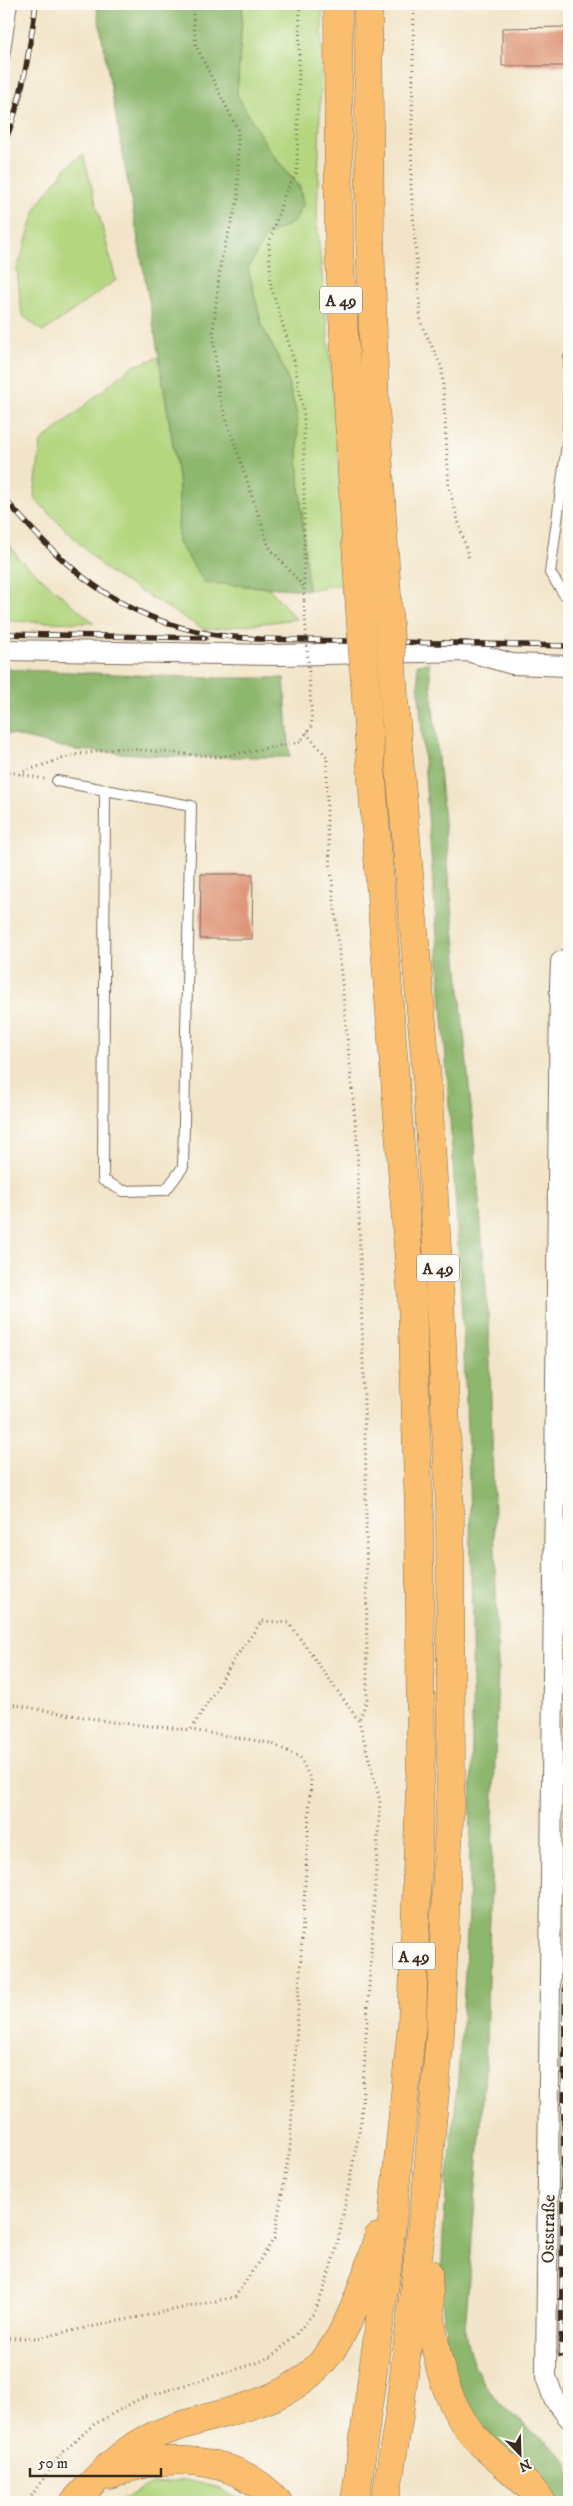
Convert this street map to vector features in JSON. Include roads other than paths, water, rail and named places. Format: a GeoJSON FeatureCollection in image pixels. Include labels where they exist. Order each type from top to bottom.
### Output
{"type":"FeatureCollection","features":[{"type":"Feature","properties":{"kind":"highway","name":"A 49"},"geometry":{"type":"LineString","coordinates":[[338,4],[339,246],[367,714],[412,1300],[419,1514],[421,1753],[412,2024],[388,2261],[355,2502]]}},
{"type":"Feature","properties":{"kind":"highway","name":"A 49"},"geometry":{"type":"LineString","coordinates":[[368,4],[370,235],[375,404],[395,711],[428,1092],[450,1510],[450,1827],[440,2034],[427,2182],[399,2416],[385,2502]]}},
{"type":"Feature","properties":{"kind":"highway"},"geometry":{"type":"LineString","coordinates":[[81,2495],[114,2461],[148,2439],[194,2421],[262,2401],[296,2384],[323,2362],[333,2348],[359,2295],[382,2222],[398,2158]]}},
{"type":"Feature","properties":{"kind":"highway"},"geometry":{"type":"LineString","coordinates":[[427,2182],[429,2294],[435,2341],[453,2403],[473,2436],[524,2482],[542,2502]]}},
{"type":"Feature","properties":{"kind":"highway"},"geometry":{"type":"LineString","coordinates":[[81,2495],[111,2475],[134,2465],[159,2460],[184,2460],[209,2463],[233,2471],[255,2483],[278,2502]]}},
{"type":"Feature","properties":{"kind":"street"},"geometry":{"type":"LineString","coordinates":[[4,650],[278,655],[467,651],[512,664],[569,666]]}},
{"type":"Feature","properties":{"kind":"street","name":"Oststraße"},"geometry":{"type":"LineString","coordinates":[[569,958],[561,962],[560,986],[546,2377],[554,2399],[569,2418]]}},
{"type":"Feature","properties":{"kind":"lane"},"geometry":{"type":"LineString","coordinates":[[4,57],[12,4]]}},
{"type":"Feature","properties":{"kind":"lane"},"geometry":{"type":"LineString","coordinates":[[569,357],[568,437],[550,572],[564,594],[569,594]]}},
{"type":"Feature","properties":{"kind":"lane"},"geometry":{"type":"LineString","coordinates":[[57,781],[191,806],[183,1167],[166,1190],[123,1191],[103,1180],[105,790]]}},
{"type":"Feature","properties":{"kind":"railway"},"geometry":{"type":"LineString","coordinates":[[4,144],[21,92],[36,4]]}},
{"type":"Feature","properties":{"kind":"railway"},"geometry":{"type":"LineString","coordinates":[[4,498],[48,546],[94,586],[147,616],[178,626],[217,635],[260,639],[569,646]]}},
{"type":"Feature","properties":{"kind":"railway"},"geometry":{"type":"LineString","coordinates":[[4,634],[205,638]]}},
{"type":"Feature","properties":{"kind":"railway"},"geometry":{"type":"LineString","coordinates":[[561,2355],[569,1677]]}}]}
